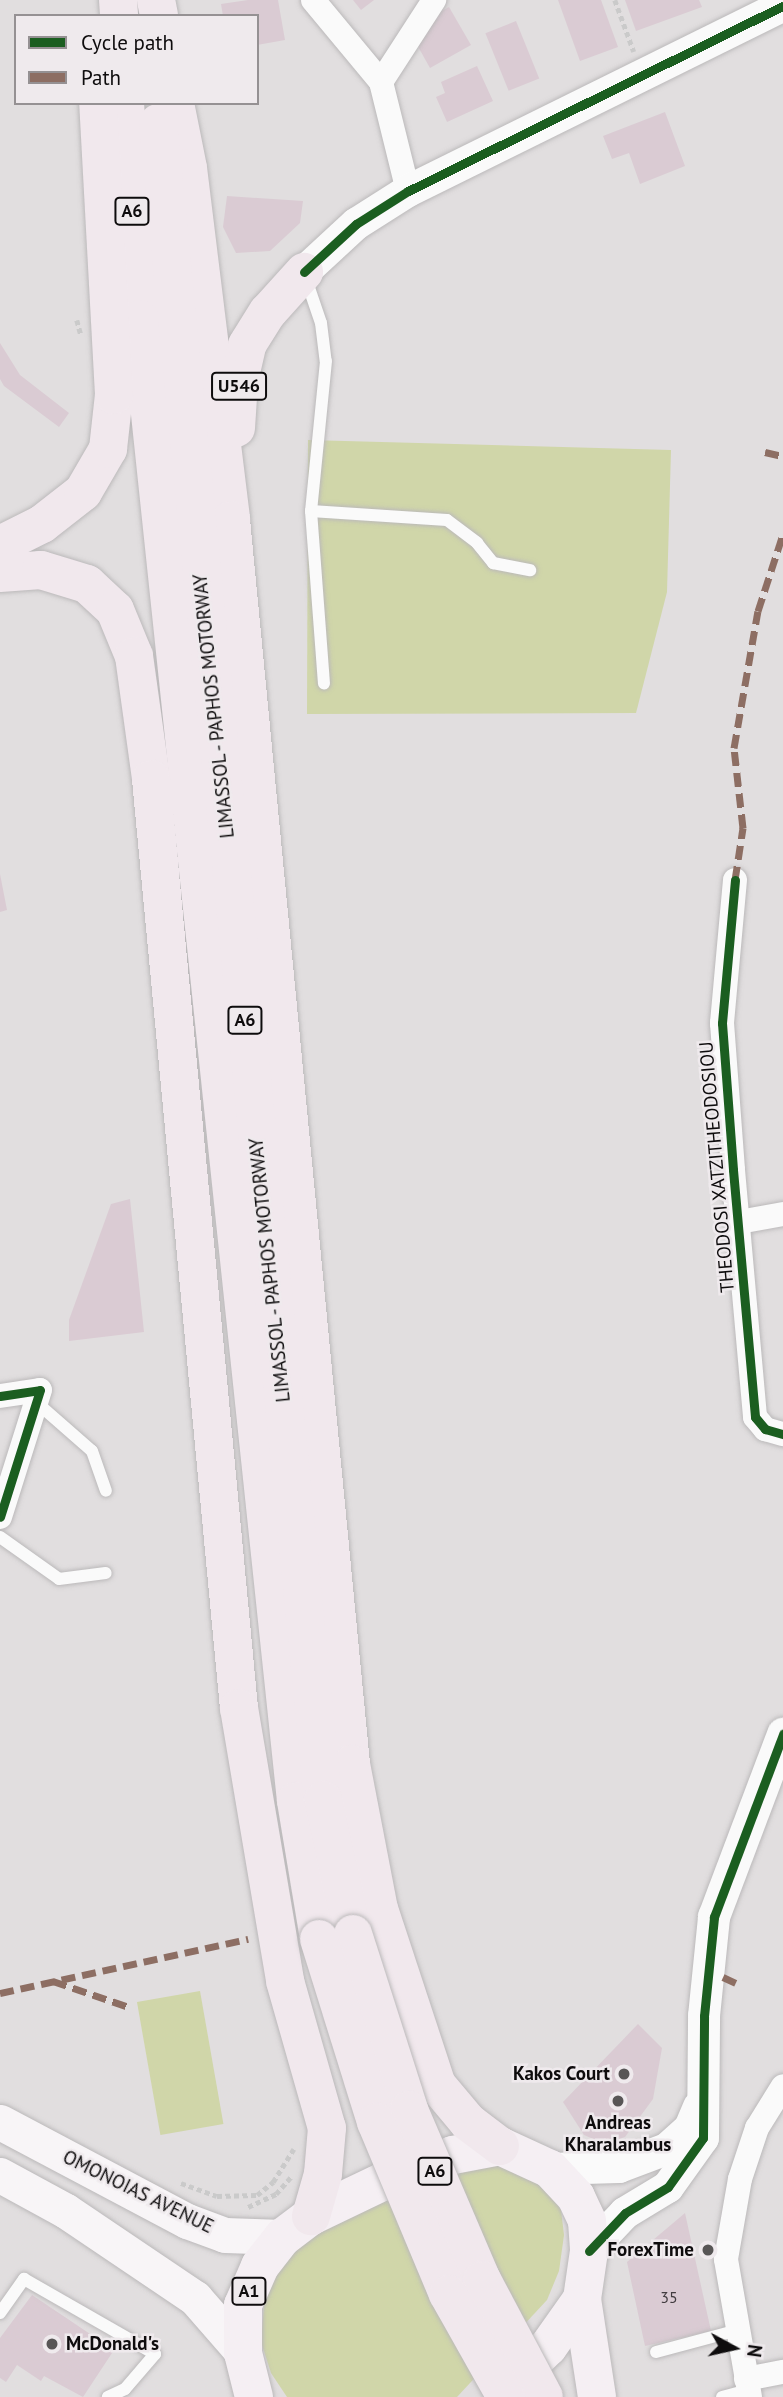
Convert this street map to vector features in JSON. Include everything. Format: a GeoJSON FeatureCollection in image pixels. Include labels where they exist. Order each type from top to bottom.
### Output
{"type":"FeatureCollection","features":[{"type":"Feature","properties":{"kind":"highway"},"geometry":{"type":"LineString","coordinates":[[0,545],[42,524],[83,492],[108,449],[114,395],[98,105]]}},
{"type":"Feature","properties":{"kind":"highway","name":"LIMASSOL - PAPHOS MOTORWAY"},"geometry":{"type":"LineString","coordinates":[[125,105],[140,318],[296,1801],[336,1937],[376,2122],[448,2294],[506,2397]]}},
{"type":"Feature","properties":{"kind":"highway","name":"LIMASSOL - PAPHOS MOTORWAY"},"geometry":{"type":"LineString","coordinates":[[157,105],[336,1937],[482,2280],[544,2397]]}},
{"type":"Feature","properties":{"kind":"highway"},"geometry":{"type":"LineString","coordinates":[[175,105],[188,168],[231,520],[351,1764],[379,1909],[436,2085],[468,2122],[500,2146]]}},
{"type":"Feature","properties":{"kind":"highway","name":"U546"},"geometry":{"type":"LineString","coordinates":[[231,520],[239,381],[247,345],[268,312],[303,272]]}},
{"type":"Feature","properties":{"kind":"highway"},"geometry":{"type":"LineString","coordinates":[[140,318],[140,514],[150,779]]}},
{"type":"Feature","properties":{"kind":"highway"},"geometry":{"type":"LineString","coordinates":[[0,573],[41,570],[87,584],[115,610],[134,656],[150,779],[239,1708],[285,1981],[327,2128],[323,2174],[297,2227]]}},
{"type":"Feature","properties":{"kind":"main road","name":"OMONOIAS AVENUE"},"geometry":{"type":"LineString","coordinates":[[0,2122],[187,2221],[225,2235],[297,2227]]}},
{"type":"Feature","properties":{"kind":"main road"},"geometry":{"type":"LineString","coordinates":[[500,2146],[550,2169],[576,2197],[587,2221],[589,2251],[582,2298],[597,2397]]}},
{"type":"Feature","properties":{"kind":"main road","name":"A1"},"geometry":{"type":"LineString","coordinates":[[251,2395],[243,2354],[243,2305],[260,2266],[297,2227],[382,2182],[453,2155],[500,2146]]}},
{"type":"Feature","properties":{"kind":"main road","name":"A1"},"geometry":{"type":"LineString","coordinates":[[0,2175],[66,2211],[195,2298],[243,2354]]}},
{"type":"Feature","properties":{"kind":"main road"},"geometry":{"type":"LineString","coordinates":[[497,2397],[548,2347],[582,2298]]}},
{"type":"Feature","properties":{"kind":"street"},"geometry":{"type":"LineString","coordinates":[[313,0],[381,82],[408,191]]}},
{"type":"Feature","properties":{"kind":"street"},"geometry":{"type":"LineString","coordinates":[[381,82],[434,0]]}},
{"type":"Feature","properties":{"kind":"street","name":"U546"},"geometry":{"type":"LineString","coordinates":[[303,272],[356,224],[408,191],[783,6]]}},
{"type":"Feature","properties":{"kind":"street","name":"THEODOSI XATZITHEODOSIOU"},"geometry":{"type":"LineString","coordinates":[[735,880],[722,1023],[738,1222],[755,1417],[765,1429],[783,1434]]}},
{"type":"Feature","properties":{"kind":"street","name":"THEODOSI XATZITHEODOSIOU"},"geometry":{"type":"LineString","coordinates":[[738,1222],[783,1214]]}},
{"type":"Feature","properties":{"kind":"street"},"geometry":{"type":"LineString","coordinates":[[0,1396],[38,1396],[0,1517]]}},
{"type":"Feature","properties":{"kind":"street"},"geometry":{"type":"LineString","coordinates":[[589,2251],[625,2213],[668,2187],[687,2166],[703,2138],[704,2016],[714,1917],[783,1734]]}},
{"type":"Feature","properties":{"kind":"street"},"geometry":{"type":"LineString","coordinates":[[783,2086],[757,2128],[740,2179],[726,2259],[748,2389],[783,2372]]}},
{"type":"Feature","properties":{"kind":"street"},"geometry":{"type":"LineString","coordinates":[[550,2169],[619,2167],[667,2150],[690,2128],[704,2096]]}},
{"type":"Feature","properties":{"kind":"lane"},"geometry":{"type":"LineString","coordinates":[[303,272],[321,323],[326,361],[311,511],[324,684]]}},
{"type":"Feature","properties":{"kind":"lane"},"geometry":{"type":"LineString","coordinates":[[311,511],[447,520],[478,543],[493,563],[530,570]]}},
{"type":"Feature","properties":{"kind":"lane"},"geometry":{"type":"LineString","coordinates":[[38,1396],[92,1451],[106,1491]]}},
{"type":"Feature","properties":{"kind":"lane"},"geometry":{"type":"LineString","coordinates":[[0,1537],[59,1578],[107,1573]]}},
{"type":"Feature","properties":{"kind":"lane"},"geometry":{"type":"LineString","coordinates":[[0,2313],[24,2278],[155,2354],[125,2389],[108,2397]]}},
{"type":"Feature","properties":{"kind":"lane"},"geometry":{"type":"LineString","coordinates":[[656,2352],[738,2330]]}},
{"type":"Feature","properties":{"kind":"lane"},"geometry":{"type":"LineString","coordinates":[[722,2397],[748,2389]]}},
{"type":"Feature","properties":{"kind":"path"},"geometry":{"type":"LineString","coordinates":[[615,0],[642,75]]}},
{"type":"Feature","properties":{"kind":"path"},"geometry":{"type":"LineString","coordinates":[[173,2179],[217,2196],[257,2194],[273,2182],[296,2145]]}},
{"type":"Feature","properties":{"kind":"path"},"geometry":{"type":"LineString","coordinates":[[301,2158],[303,2146]]}},
{"type":"Feature","properties":{"kind":"path"},"geometry":{"type":"LineString","coordinates":[[241,2211],[276,2194],[296,2167]]}},
{"type":"Feature","properties":{"kind":"green space"},"geometry":{"type":"Polygon","coordinates":[[[308,440],[671,450],[667,592],[636,713],[307,714],[308,440]]]}},
{"type":"Feature","properties":{"kind":"green space"},"geometry":{"type":"Polygon","coordinates":[[[200,1991],[223,2124],[160,2135],[137,2002],[200,1991]]]}},
{"type":"Feature","properties":{"kind":"green space"},"geometry":{"type":"Polygon","coordinates":[[[488,2158],[543,2182],[561,2210],[564,2235],[559,2271],[547,2300],[457,2397],[287,2397],[271,2373],[261,2342],[266,2282],[314,2223],[488,2158]]]}},
{"type":"Feature","properties":{"kind":"building"},"geometry":{"type":"Polygon","coordinates":[[[248,0],[278,0],[285,40],[259,45],[259,14],[223,14],[221,4],[248,0]]]}},
{"type":"Feature","properties":{"kind":"building"},"geometry":{"type":"Polygon","coordinates":[[[353,0],[374,0],[361,10],[353,0]]]}},
{"type":"Feature","properties":{"kind":"building"},"geometry":{"type":"Polygon","coordinates":[[[558,0],[601,0],[618,47],[580,61],[558,0]]]}},
{"type":"Feature","properties":{"kind":"building"},"geometry":{"type":"Polygon","coordinates":[[[625,0],[699,0],[702,7],[636,31],[625,0]]]}},
{"type":"Feature","properties":{"kind":"building"},"geometry":{"type":"Polygon","coordinates":[[[449,7],[471,45],[430,68],[416,43],[436,14],[449,7]]]}},
{"type":"Feature","properties":{"kind":"building"},"geometry":{"type":"Polygon","coordinates":[[[516,21],[539,78],[509,91],[485,33],[516,21]]]}},
{"type":"Feature","properties":{"kind":"building"},"geometry":{"type":"Polygon","coordinates":[[[477,66],[493,101],[447,122],[436,97],[445,93],[441,82],[477,66]]]}},
{"type":"Feature","properties":{"kind":"building"},"geometry":{"type":"Polygon","coordinates":[[[665,112],[685,166],[640,184],[629,153],[612,159],[603,136],[665,112]]]}},
{"type":"Feature","properties":{"kind":"building"},"geometry":{"type":"Polygon","coordinates":[[[227,196],[303,201],[300,223],[270,251],[236,253],[223,227],[227,196]]]}},
{"type":"Feature","properties":{"kind":"building"},"geometry":{"type":"Polygon","coordinates":[[[0,343],[20,375],[69,413],[59,427],[4,386],[0,379],[0,343]]]}},
{"type":"Feature","properties":{"kind":"building"},"geometry":{"type":"Polygon","coordinates":[[[0,874],[7,910],[0,912],[0,874]]]}},
{"type":"Feature","properties":{"kind":"building"},"geometry":{"type":"Polygon","coordinates":[[[130,1199],[144,1332],[69,1341],[69,1320],[111,1204],[130,1199]]]}},
{"type":"Feature","properties":{"kind":"building","name":"Kakos Court"},"geometry":{"type":"Polygon","coordinates":[[[638,2024],[662,2048],[653,2099],[625,2137],[605,2144],[584,2135],[563,2102],[638,2024]]]}},
{"type":"Feature","properties":{"kind":"building"},"geometry":{"type":"Polygon","coordinates":[[[685,2213],[711,2331],[645,2346],[627,2262],[685,2213]]]}},
{"type":"Feature","properties":{"kind":"building","name":"McDonald's"},"geometry":{"type":"Polygon","coordinates":[[[32,2295],[114,2350],[83,2397],[44,2376],[41,2381],[17,2365],[6,2382],[0,2378],[0,2338],[32,2295]]]}},
{"type":"Feature","properties":{"kind":"marked path"},"geometry":{"type":"LineString","coordinates":[[765,452],[783,456]]}},
{"type":"Feature","properties":{"kind":"marked path"},"geometry":{"type":"LineString","coordinates":[[735,880],[743,828],[734,748],[758,611],[783,534]]}},
{"type":"Feature","properties":{"kind":"marked path"},"geometry":{"type":"LineString","coordinates":[[0,1993],[248,1939]]}},
{"type":"Feature","properties":{"kind":"marked path"},"geometry":{"type":"LineString","coordinates":[[723,1977],[738,1984]]}},
{"type":"Feature","properties":{"kind":"marked path"},"geometry":{"type":"LineString","coordinates":[[53,1981],[132,2008]]}},
{"type":"Feature","properties":{"kind":"cycle path"},"geometry":{"type":"LineString","coordinates":[[304,272],[356,224],[408,191],[783,6]]}},
{"type":"Feature","properties":{"kind":"cycle path"},"geometry":{"type":"LineString","coordinates":[[735,880],[722,1023],[733,1170],[755,1417],[765,1429],[783,1434]]}},
{"type":"Feature","properties":{"kind":"cycle path"},"geometry":{"type":"LineString","coordinates":[[0,1396],[40,1390],[0,1517]]}},
{"type":"Feature","properties":{"kind":"cycle path"},"geometry":{"type":"LineString","coordinates":[[589,2251],[625,2213],[668,2187],[703,2138],[704,2016],[714,1917],[783,1734]]}},
{"type":"Feature","properties":{"kind":"place","name":"Kakos Court"},"geometry":{"type":"Point","coordinates":[624,2074]}},
{"type":"Feature","properties":{"kind":"place","name":"Andreas Kharalambus"},"geometry":{"type":"Point","coordinates":[618,2101]}},
{"type":"Feature","properties":{"kind":"place","name":"ForexTime"},"geometry":{"type":"Point","coordinates":[708,2250]}},
{"type":"Feature","properties":{"kind":"place","name":"McDonald's"},"geometry":{"type":"Point","coordinates":[52,2344]}}]}
